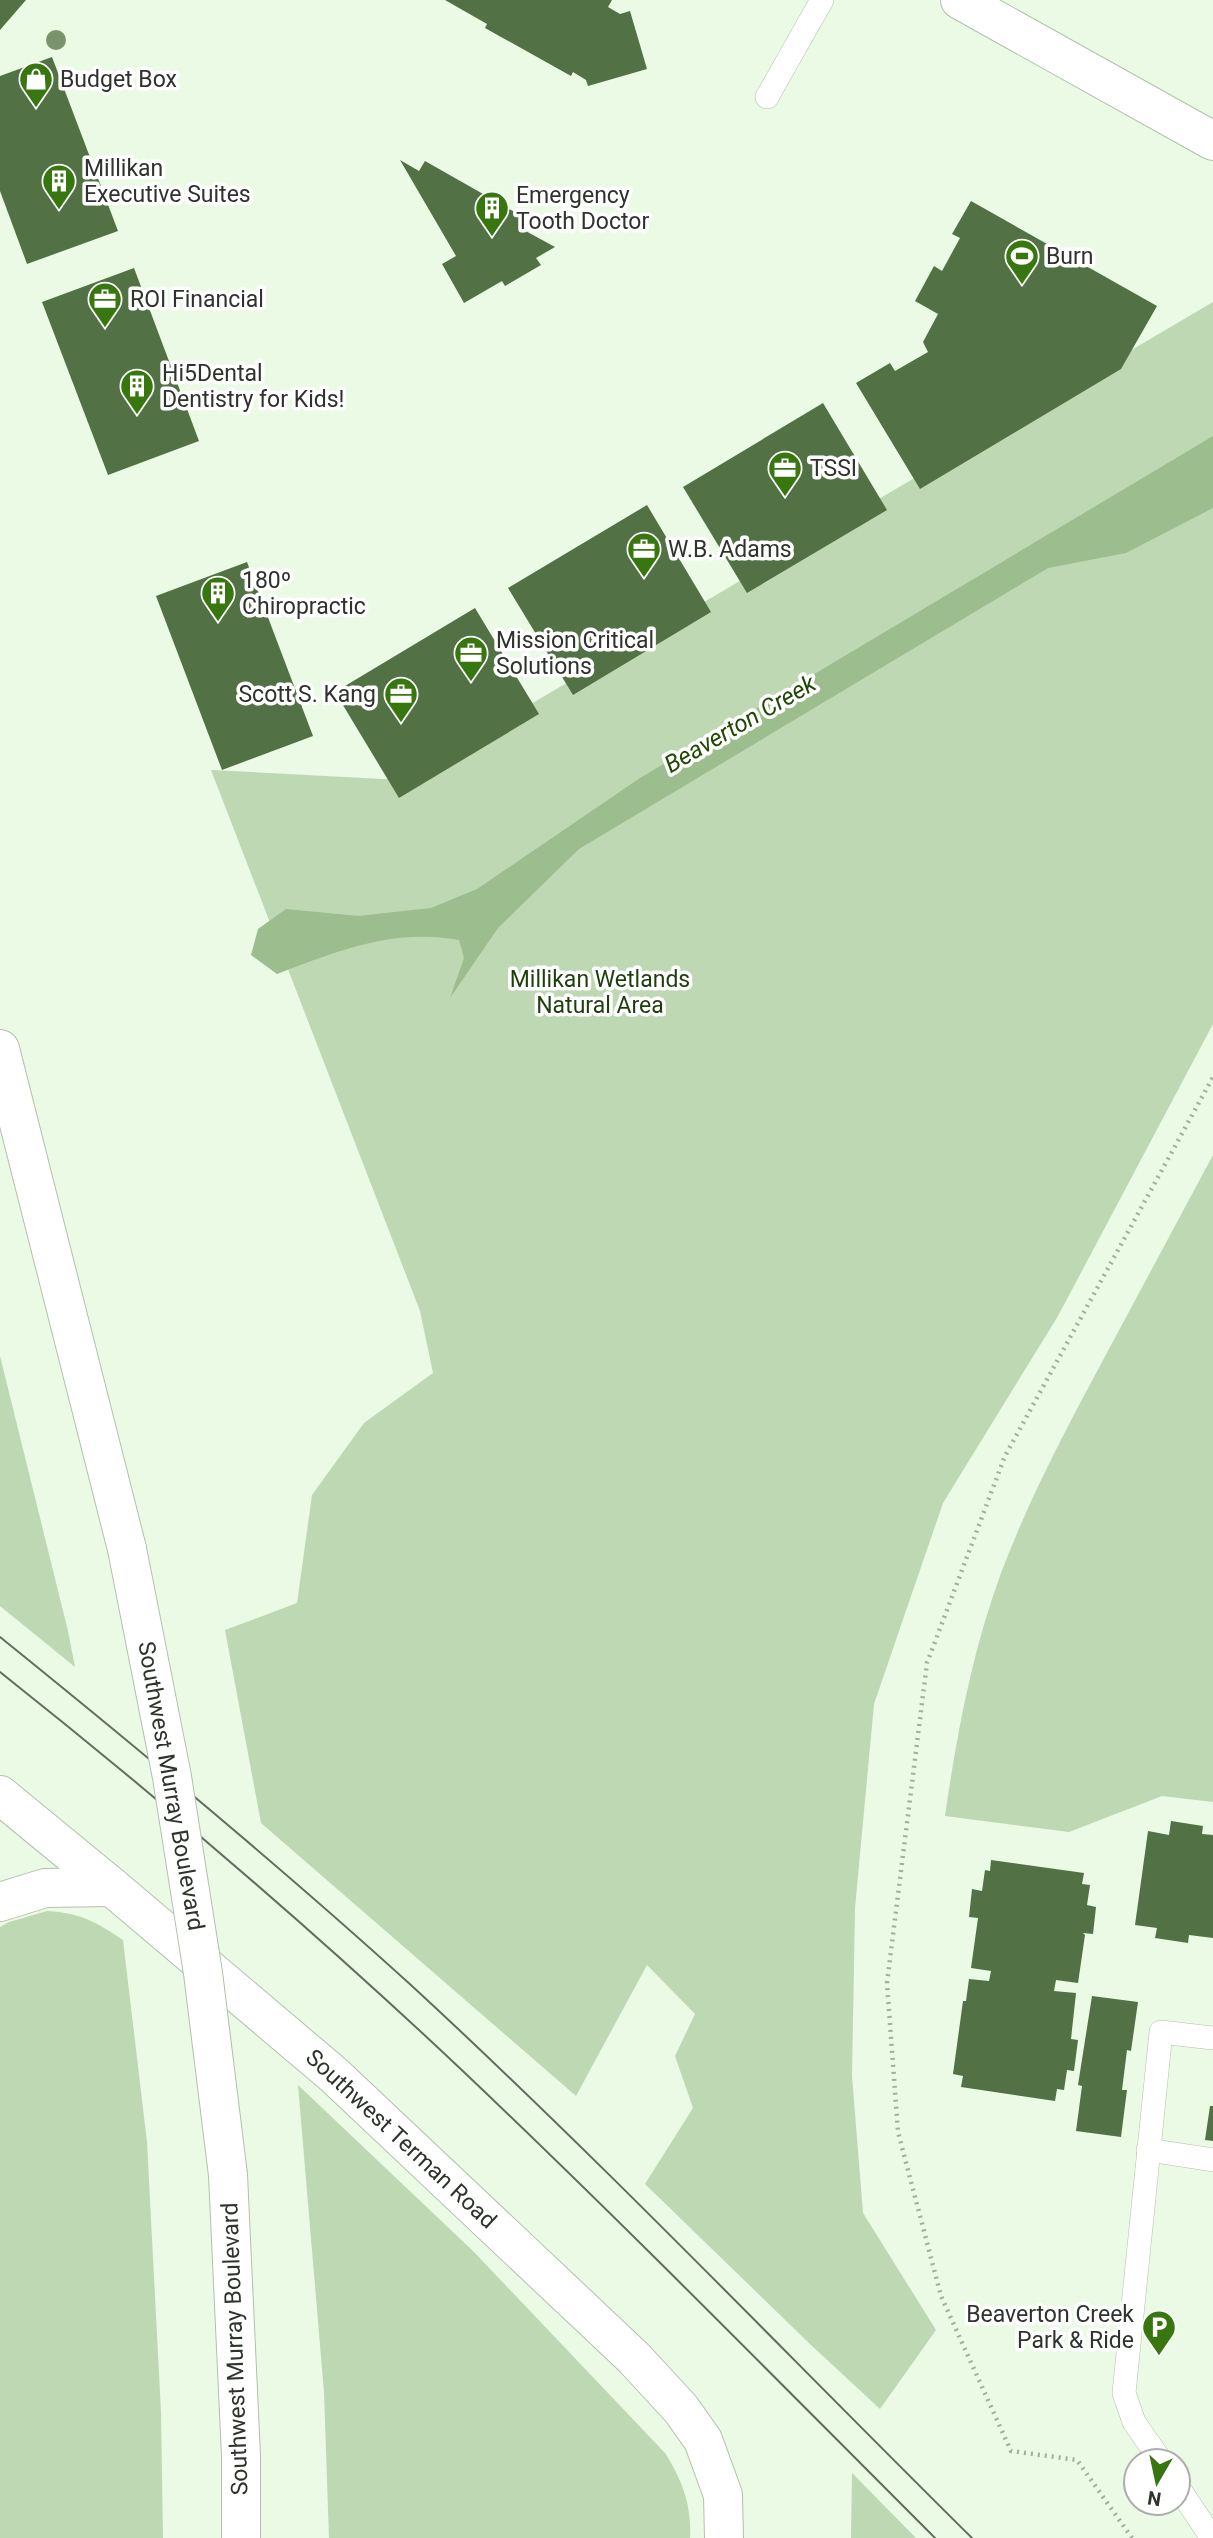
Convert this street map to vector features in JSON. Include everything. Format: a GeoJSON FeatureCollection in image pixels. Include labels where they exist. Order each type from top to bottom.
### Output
{"type":"FeatureCollection","features":[{"type":"Feature","properties":{"kind":"main road"},"geometry":{"type":"LineString","coordinates":[[960,0],[1213,141]]}},
{"type":"Feature","properties":{"kind":"main road","name":"Southwest Murray Boulevard"},"geometry":{"type":"LineString","coordinates":[[0,1049],[127,1549],[178,1816],[203,1973],[228,2175],[239,2416],[241,2538]]}},
{"type":"Feature","properties":{"kind":"main road","name":"Southwest Terman Road"},"geometry":{"type":"LineString","coordinates":[[0,1795],[334,2075],[634,2358],[681,2409],[703,2440],[723,2495],[724,2538]]}},
{"type":"Feature","properties":{"kind":"main road"},"geometry":{"type":"LineString","coordinates":[[0,1902],[45,1888],[112,1887]]}},
{"type":"Feature","properties":{"kind":"lane"},"geometry":{"type":"LineString","coordinates":[[767,97],[822,0]]}},
{"type":"Feature","properties":{"kind":"lane"},"geometry":{"type":"LineString","coordinates":[[1151,2447],[1134,2422],[1124,2393],[1161,2032],[1213,2038]]}},
{"type":"Feature","properties":{"kind":"lane"},"geometry":{"type":"LineString","coordinates":[[1148,2150],[1213,2160]]}},
{"type":"Feature","properties":{"kind":"lane"},"geometry":{"type":"LineString","coordinates":[[1192,2508],[1212,2538]]}},
{"type":"Feature","properties":{"kind":"path"},"geometry":{"type":"LineString","coordinates":[[1132,2538],[1077,2460],[1011,2451],[940,2296],[898,2132],[887,1983],[927,1663],[1005,1456],[1213,1077]]}},
{"type":"Feature","properties":{"kind":"green space","name":"Millikan Wetlands Natural Area"},"geometry":{"type":"Polygon","coordinates":[[[1213,302],[1213,1024],[1058,1316],[943,1503],[874,1704],[855,1908],[852,2076],[863,2213],[936,2330],[880,2409],[645,2184],[693,2108],[675,2056],[695,2014],[647,1965],[576,2096],[261,1823],[225,1630],[297,1603],[312,1495],[364,1423],[433,1373],[420,1311],[211,770],[402,780],[1213,302]]]}},
{"type":"Feature","properties":{"kind":"green space"},"geometry":{"type":"Polygon","coordinates":[[[1213,1155],[1213,1802],[1162,1796],[1069,1832],[945,1816],[960,1723],[982,1633],[1001,1573],[1061,1440],[1213,1155]]]}},
{"type":"Feature","properties":{"kind":"green space"},"geometry":{"type":"Polygon","coordinates":[[[0,1356],[68,1631],[75,1667],[0,1606],[0,1356]]]}},
{"type":"Feature","properties":{"kind":"green space"},"geometry":{"type":"Polygon","coordinates":[[[47,1911],[88,1920],[123,1940],[147,2142],[161,2412],[163,2538],[0,2538],[0,1927],[47,1911]]]}},
{"type":"Feature","properties":{"kind":"green space"},"geometry":{"type":"Polygon","coordinates":[[[298,2085],[473,2251],[665,2453],[685,2493],[690,2538],[329,2538],[324,2392],[298,2085]]]}},
{"type":"Feature","properties":{"kind":"green space"},"geometry":{"type":"Polygon","coordinates":[[[852,2473],[916,2538],[851,2538],[852,2473]]]}},
{"type":"Feature","properties":{"kind":"water","name":"Beaverton Creek"},"geometry":{"type":"Polygon","coordinates":[[[1213,436],[1213,508],[1126,553],[1048,568],[579,849],[498,928],[450,998],[464,958],[459,940],[435,937],[388,939],[321,957],[277,974],[251,955],[258,929],[286,909],[358,916],[431,908],[477,889],[640,778],[1213,436]]]}},
{"type":"Feature","properties":{"kind":"building"},"geometry":{"type":"Polygon","coordinates":[[[0,0],[26,0],[0,30],[0,0]]]}},
{"type":"Feature","properties":{"kind":"building"},"geometry":{"type":"Polygon","coordinates":[[[445,0],[612,0],[608,7],[620,14],[630,11],[647,69],[588,86],[586,80],[573,72],[571,76],[485,28],[487,24],[445,0]]]}},
{"type":"Feature","properties":{"kind":"building"},"geometry":{"type":"Polygon","coordinates":[[[52,57],[118,231],[27,264],[0,191],[0,76],[52,57]]]}},
{"type":"Feature","properties":{"kind":"building","name":"Emergency Tooth Doctor"},"geometry":{"type":"Polygon","coordinates":[[[400,160],[419,171],[425,161],[527,219],[522,229],[555,247],[536,258],[541,265],[505,286],[502,281],[464,303],[442,264],[456,256],[400,160]]]}},
{"type":"Feature","properties":{"kind":"building"},"geometry":{"type":"Polygon","coordinates":[[[971,201],[1157,306],[1121,369],[920,489],[856,383],[890,363],[895,371],[928,352],[923,342],[938,314],[915,301],[934,266],[942,271],[960,238],[952,234],[971,201]]]}},
{"type":"Feature","properties":{"kind":"building"},"geometry":{"type":"Polygon","coordinates":[[[134,268],[199,441],[108,475],[42,302],[134,268]]]}},
{"type":"Feature","properties":{"kind":"building","name":"TSSI"},"geometry":{"type":"Polygon","coordinates":[[[823,403],[887,510],[747,593],[683,487],[823,403]]]}},
{"type":"Feature","properties":{"kind":"building"},"geometry":{"type":"Polygon","coordinates":[[[647,505],[711,612],[573,695],[508,588],[647,505]]]}},
{"type":"Feature","properties":{"kind":"building"},"geometry":{"type":"Polygon","coordinates":[[[247,562],[313,736],[222,770],[156,596],[247,562]]]}},
{"type":"Feature","properties":{"kind":"building"},"geometry":{"type":"Polygon","coordinates":[[[475,608],[539,714],[399,798],[335,692],[475,608]]]}},
{"type":"Feature","properties":{"kind":"building"},"geometry":{"type":"Polygon","coordinates":[[[1171,1821],[1203,1826],[1202,1834],[1213,1835],[1213,1938],[1189,1935],[1188,1943],[1155,1938],[1157,1928],[1135,1925],[1148,1831],[1169,1835],[1171,1821]]]}},
{"type":"Feature","properties":{"kind":"building"},"geometry":{"type":"Polygon","coordinates":[[[991,1860],[1084,1873],[1082,1884],[1090,1885],[1087,1905],[1096,1907],[1093,1934],[1083,1933],[1085,1935],[1078,1983],[1056,1980],[1054,1991],[1076,1993],[1071,2039],[1078,2040],[1074,2071],[1067,2070],[1064,2090],[1057,2089],[1055,2101],[961,2087],[963,2076],[953,2074],[963,2001],[966,2001],[969,1979],[989,1981],[991,1971],[971,1968],[978,1918],[969,1917],[972,1889],[982,1891],[985,1870],[990,1871],[991,1860]]]}},
{"type":"Feature","properties":{"kind":"building"},"geometry":{"type":"Polygon","coordinates":[[[1092,1996],[1138,2002],[1131,2051],[1127,2050],[1122,2090],[1127,2090],[1121,2137],[1076,2131],[1082,2086],[1078,2085],[1092,1996]]]}},
{"type":"Feature","properties":{"kind":"building"},"geometry":{"type":"Polygon","coordinates":[[[1210,2106],[1213,2106],[1213,2141],[1205,2140],[1210,2106]]]}},
{"type":"Feature","properties":{"kind":"tram line"},"geometry":{"type":"LineString","coordinates":[[0,1637],[209,1809],[412,1986],[625,2190],[972,2538]]}},
{"type":"Feature","properties":{"kind":"tram line"},"geometry":{"type":"LineString","coordinates":[[0,1672],[237,1868],[410,2021],[702,2304],[935,2538]]}},
{"type":"Feature","properties":{"kind":"place","name":"Budget Box"},"geometry":{"type":"Point","coordinates":[36,109]}},
{"type":"Feature","properties":{"kind":"place","name":"Millikan Executive Suites"},"geometry":{"type":"Point","coordinates":[59,211]}},
{"type":"Feature","properties":{"kind":"place","name":"Emergency Tooth Doctor"},"geometry":{"type":"Point","coordinates":[492,238]}},
{"type":"Feature","properties":{"kind":"place","name":"Burn"},"geometry":{"type":"Point","coordinates":[1022,286]}},
{"type":"Feature","properties":{"kind":"place","name":"ROI Financial"},"geometry":{"type":"Point","coordinates":[105,329]}},
{"type":"Feature","properties":{"kind":"place","name":"Hi5Dental Dentistry for Kids!"},"geometry":{"type":"Point","coordinates":[137,416]}},
{"type":"Feature","properties":{"kind":"place","name":"TSSI"},"geometry":{"type":"Point","coordinates":[785,498]}},
{"type":"Feature","properties":{"kind":"place","name":"W.B. Adams"},"geometry":{"type":"Point","coordinates":[644,579]}},
{"type":"Feature","properties":{"kind":"place","name":"180º Chiropractic"},"geometry":{"type":"Point","coordinates":[218,623]}},
{"type":"Feature","properties":{"kind":"place","name":"Mission Critical Solutions"},"geometry":{"type":"Point","coordinates":[471,683]}},
{"type":"Feature","properties":{"kind":"place","name":"Scott S. Kang"},"geometry":{"type":"Point","coordinates":[401,724]}},
{"type":"Feature","properties":{"kind":"place","name":"Beaverton Creek Park & Ride"},"geometry":{"type":"Point","coordinates":[1159,2357]}}]}
